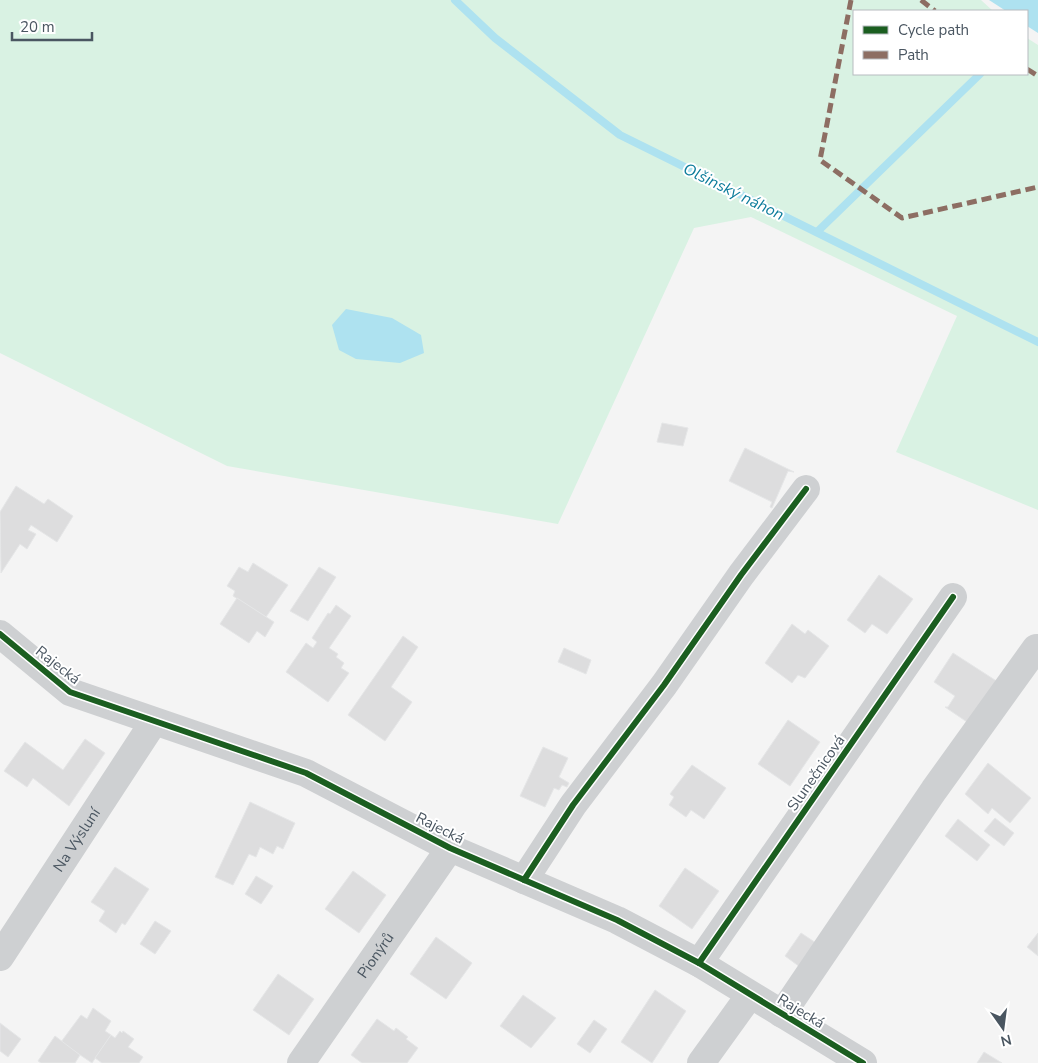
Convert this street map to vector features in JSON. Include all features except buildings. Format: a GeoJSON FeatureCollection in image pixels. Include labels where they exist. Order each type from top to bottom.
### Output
{"type":"FeatureCollection","features":[{"type":"Feature","properties":{"kind":"street"},"geometry":{"type":"LineString","coordinates":[[524,880],[573,804],[664,686],[741,575],[806,488]]}},
{"type":"Feature","properties":{"kind":"street","name":"Slunečnicová"},"geometry":{"type":"LineString","coordinates":[[699,963],[953,597]]}},
{"type":"Feature","properties":{"kind":"street","name":"Rajecká"},"geometry":{"type":"LineString","coordinates":[[0,634],[70,692],[153,723],[306,773],[450,848],[617,920],[699,963],[863,1063]]}},
{"type":"Feature","properties":{"kind":"street"},"geometry":{"type":"LineString","coordinates":[[782,1014],[934,790],[1036,648]]}},
{"type":"Feature","properties":{"kind":"street","name":"Na Výsluní"},"geometry":{"type":"LineString","coordinates":[[0,957],[153,723]]}},
{"type":"Feature","properties":{"kind":"street","name":"Pionýrů"},"geometry":{"type":"LineString","coordinates":[[301,1063],[450,848]]}},
{"type":"Feature","properties":{"kind":"street"},"geometry":{"type":"LineString","coordinates":[[701,1063],[750,995]]}},
{"type":"Feature","properties":{"kind":"green space"},"geometry":{"type":"Polygon","coordinates":[[[0,0],[981,0],[992,10],[853,10],[853,75],[1028,75],[1028,39],[1038,45],[1038,510],[896,452],[957,316],[751,217],[694,228],[558,524],[227,466],[0,353],[0,0]]]}},
{"type":"Feature","properties":{"kind":"water"},"geometry":{"type":"Polygon","coordinates":[[[989,0],[1038,0],[1038,33],[1028,27],[1028,10],[1004,10],[989,0]]]}},
{"type":"Feature","properties":{"kind":"water"},"geometry":{"type":"Polygon","coordinates":[[[346,309],[392,318],[421,335],[424,353],[400,363],[356,359],[339,350],[332,325],[346,309]]]}},
{"type":"Feature","properties":{"kind":"waterway","name":"Olšinský náhon"},"geometry":{"type":"LineString","coordinates":[[455,0],[495,38],[620,135],[1038,342]]}},
{"type":"Feature","properties":{"kind":"waterway"},"geometry":{"type":"LineString","coordinates":[[817,232],[979,75]]}},
{"type":"Feature","properties":{"kind":"marked path"},"geometry":{"type":"LineString","coordinates":[[851,0],[820,160],[902,218],[1038,187]]}},
{"type":"Feature","properties":{"kind":"marked path"},"geometry":{"type":"LineString","coordinates":[[921,0],[934,10]]}},
{"type":"Feature","properties":{"kind":"marked path"},"geometry":{"type":"LineString","coordinates":[[1028,70],[1038,76]]}},
{"type":"Feature","properties":{"kind":"cycle path"},"geometry":{"type":"LineString","coordinates":[[524,880],[573,805],[664,685],[741,575],[806,489]]}},
{"type":"Feature","properties":{"kind":"cycle path"},"geometry":{"type":"LineString","coordinates":[[699,963],[953,597]]}},
{"type":"Feature","properties":{"kind":"cycle path"},"geometry":{"type":"LineString","coordinates":[[0,634],[70,692],[306,773],[450,848],[617,920],[699,963],[863,1063]]}}]}
